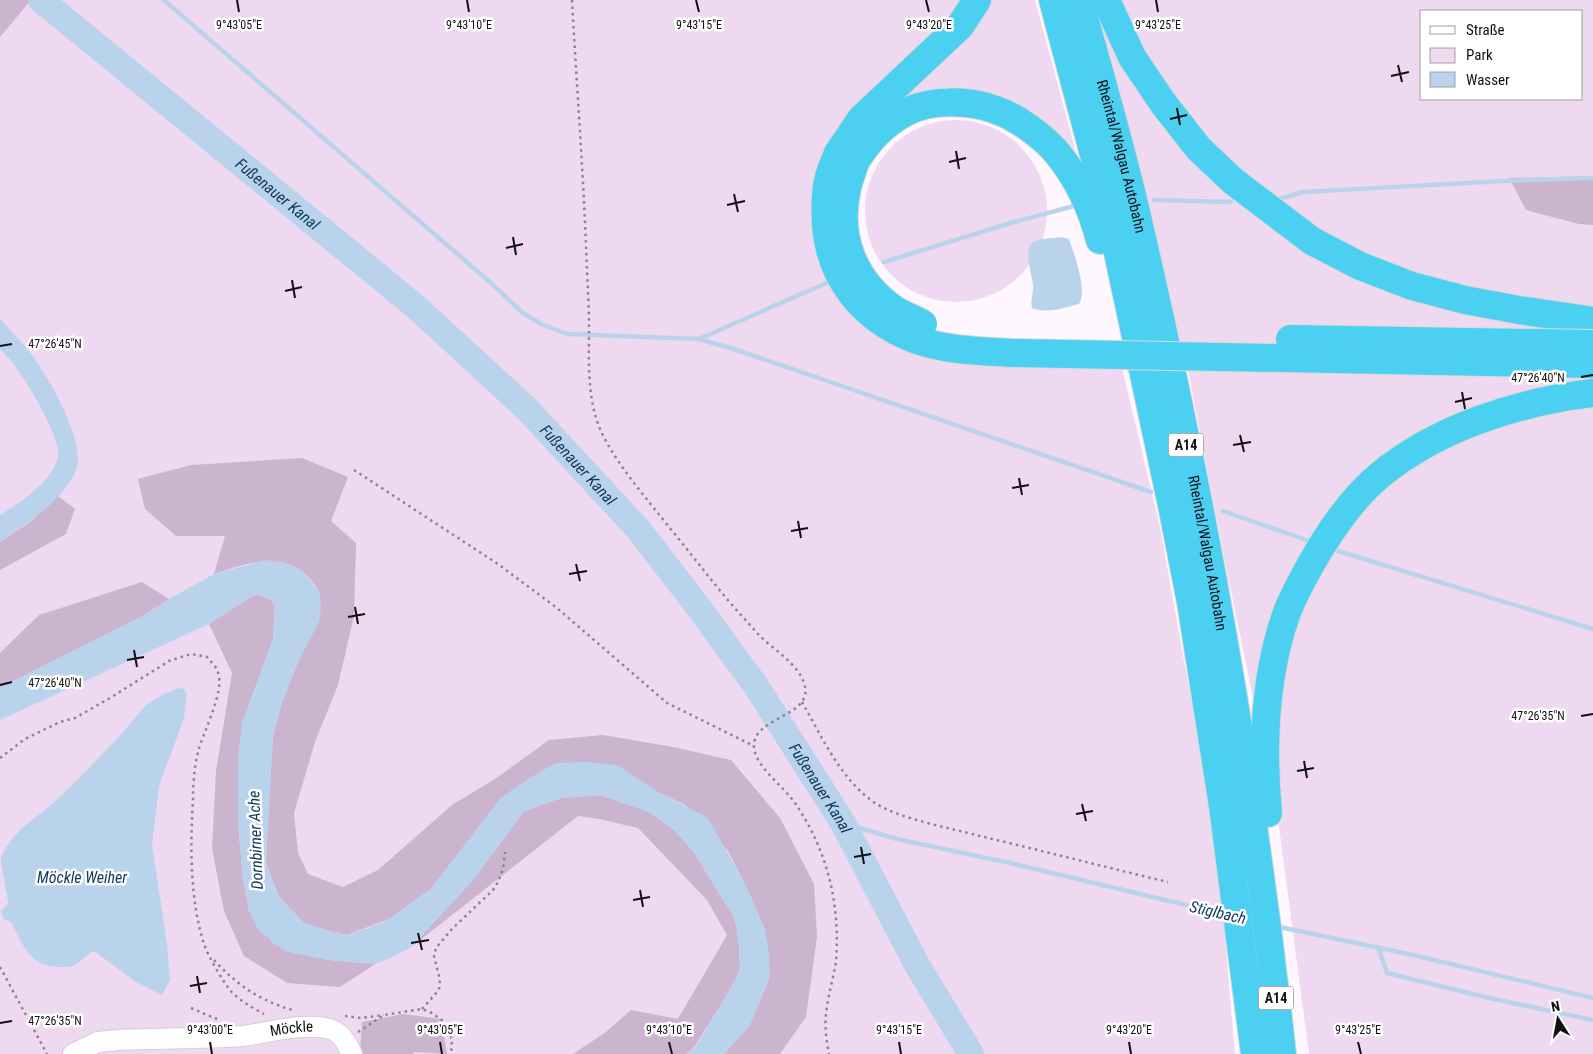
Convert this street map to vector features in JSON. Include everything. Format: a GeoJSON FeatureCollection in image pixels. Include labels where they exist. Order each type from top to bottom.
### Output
{"type":"FeatureCollection","features":[{"type":"Feature","properties":{"kind":"highway"},"geometry":{"type":"LineString","coordinates":[[977,0],[960,26],[861,119],[847,157],[847,187],[844,211],[845,237],[855,268],[871,289],[896,310],[924,324],[962,333],[1011,336],[1593,344]]}},
{"type":"Feature","properties":{"kind":"highway","name":"Rheintal/Walgau Autobahn"},"geometry":{"type":"LineString","coordinates":[[1053,0],[1110,215],[1191,602],[1236,899],[1256,1054]]}},
{"type":"Feature","properties":{"kind":"highway","name":"Rheintal/Walgau Autobahn"},"geometry":{"type":"LineString","coordinates":[[1079,0],[1140,227],[1176,391],[1214,585],[1264,896],[1282,1054]]}},
{"type":"Feature","properties":{"kind":"highway"},"geometry":{"type":"LineString","coordinates":[[1106,0],[1132,57],[1163,103],[1199,149],[1233,181],[1312,241],[1360,266],[1412,286],[1483,304],[1593,321]]}},
{"type":"Feature","properties":{"kind":"highway"},"geometry":{"type":"LineString","coordinates":[[1148,396],[1122,322],[1094,218],[1070,172],[1057,153],[1038,135],[1022,124],[996,110],[966,103],[936,102],[908,111],[888,123],[847,157],[828,178],[825,208],[827,240],[833,264],[849,292],[877,320],[914,339],[956,349],[1015,353],[1593,364]]}},
{"type":"Feature","properties":{"kind":"highway"},"geometry":{"type":"LineString","coordinates":[[1264,896],[1271,861],[1266,797],[1265,743],[1274,660],[1286,614],[1325,538],[1350,506],[1380,475],[1420,448],[1467,424],[1510,411],[1571,396],[1593,393]]}},
{"type":"Feature","properties":{"kind":"street","name":"Möckle"},"geometry":{"type":"LineString","coordinates":[[73,1054],[98,1042],[242,1036],[298,1019],[337,1033],[348,1046]]}},
{"type":"Feature","properties":{"kind":"path"},"geometry":{"type":"LineString","coordinates":[[572,0],[589,348],[592,393],[597,419],[605,439],[636,485],[738,612],[795,669],[804,682],[806,693],[802,702],[796,708],[760,730],[754,738],[754,746],[758,761],[793,800],[803,815],[821,853],[829,876],[834,903],[836,962],[826,1010],[825,1032],[828,1054]]}},
{"type":"Feature","properties":{"kind":"path"},"geometry":{"type":"LineString","coordinates":[[354,470],[498,564],[557,608],[667,703],[754,746]]}},
{"type":"Feature","properties":{"kind":"path"},"geometry":{"type":"LineString","coordinates":[[0,758],[25,739],[60,722],[75,718],[169,661],[191,654],[207,657],[218,673],[220,682],[217,697],[198,752],[194,772],[191,826],[196,908],[204,946],[231,992],[263,1014],[298,1019]]}},
{"type":"Feature","properties":{"kind":"path"},"geometry":{"type":"LineString","coordinates":[[802,702],[826,744],[851,781],[875,802],[897,813],[1168,882]]}},
{"type":"Feature","properties":{"kind":"path"},"geometry":{"type":"LineString","coordinates":[[422,1009],[439,990],[440,980],[434,956],[436,948],[452,929],[493,890],[503,869],[505,852]]}},
{"type":"Feature","properties":{"kind":"path"},"geometry":{"type":"LineString","coordinates":[[211,957],[250,993],[298,1019]]}},
{"type":"Feature","properties":{"kind":"path"},"geometry":{"type":"LineString","coordinates":[[0,967],[47,1054]]}},
{"type":"Feature","properties":{"kind":"path"},"geometry":{"type":"LineString","coordinates":[[191,1008],[224,1022]]}},
{"type":"Feature","properties":{"kind":"path"},"geometry":{"type":"LineString","coordinates":[[344,1016],[361,1018],[384,1016],[422,1009],[443,1021],[452,1039],[451,1054]]}},
{"type":"Feature","properties":{"kind":"path"},"geometry":{"type":"LineString","coordinates":[[348,1046],[366,1028],[384,1016]]}},
{"type":"Feature","properties":{"kind":"green space"},"geometry":{"type":"Polygon","coordinates":[[[0,0],[20,13],[31,0],[964,0],[947,28],[831,148],[882,334],[1121,364],[1160,527],[1192,705],[1219,870],[1235,1054],[0,1054],[0,0]]]}},
{"type":"Feature","properties":{"kind":"green space"},"geometry":{"type":"Polygon","coordinates":[[[992,0],[1035,0],[1077,156],[1036,114],[1005,97],[962,87],[899,96],[958,45],[992,0]]]}},
{"type":"Feature","properties":{"kind":"green space"},"geometry":{"type":"Polygon","coordinates":[[[1093,0],[1593,0],[1593,1054],[1309,1054],[1278,819],[1188,370],[1093,0]]]}},
{"type":"Feature","properties":{"kind":"green space"},"geometry":{"type":"Polygon","coordinates":[[[965,120],[974,121],[999,130],[1021,146],[1037,168],[1046,193],[1046,229],[1037,254],[1021,276],[999,292],[983,298],[965,302],[947,302],[938,301],[913,292],[898,282],[885,269],[875,254],[866,229],[865,202],[866,193],[875,168],[885,153],[898,140],[913,130],[938,121],[965,120]]]}},
{"type":"Feature","properties":{"kind":"shaded area"},"geometry":{"type":"Polygon","coordinates":[[[0,0],[31,0],[0,37],[0,0]]]}},
{"type":"Feature","properties":{"kind":"shaded area"},"geometry":{"type":"Polygon","coordinates":[[[1593,176],[1593,225],[1579,224],[1526,210],[1509,178],[1593,176]]]}},
{"type":"Feature","properties":{"kind":"shaded area"},"geometry":{"type":"Polygon","coordinates":[[[302,458],[348,477],[331,521],[356,543],[354,616],[338,685],[315,742],[294,813],[298,853],[308,874],[343,887],[378,870],[452,805],[495,779],[549,740],[603,735],[673,747],[731,760],[780,818],[814,884],[817,937],[806,1017],[780,1054],[724,1054],[750,1025],[765,930],[728,851],[685,805],[660,793],[556,763],[500,799],[431,889],[389,919],[347,935],[304,923],[279,897],[266,863],[273,737],[282,702],[298,662],[320,593],[303,572],[293,566],[282,563],[259,562],[214,574],[225,536],[176,536],[145,509],[138,479],[191,465],[302,458]]]}},
{"type":"Feature","properties":{"kind":"shaded area"},"geometry":{"type":"Polygon","coordinates":[[[58,496],[75,509],[66,534],[0,570],[0,542],[30,522],[58,496]]]}},
{"type":"Feature","properties":{"kind":"shaded area"},"geometry":{"type":"Polygon","coordinates":[[[142,582],[169,599],[141,617],[0,688],[0,653],[39,615],[142,582]]]}},
{"type":"Feature","properties":{"kind":"shaded area"},"geometry":{"type":"Polygon","coordinates":[[[258,594],[271,600],[275,606],[273,639],[243,721],[238,754],[238,822],[243,880],[249,911],[272,942],[286,951],[329,960],[375,964],[340,987],[287,983],[244,956],[224,911],[212,848],[216,771],[232,673],[209,624],[258,594]]]}},
{"type":"Feature","properties":{"kind":"shaded area"},"geometry":{"type":"Polygon","coordinates":[[[600,795],[647,811],[672,828],[693,851],[735,919],[740,970],[726,997],[693,1049],[686,1054],[573,1054],[606,1032],[631,1010],[678,1019],[727,935],[707,900],[638,828],[578,816],[410,948],[473,880],[524,811],[561,798],[600,795]]]}},
{"type":"Feature","properties":{"kind":"shaded area"},"geometry":{"type":"Polygon","coordinates":[[[403,1014],[441,1019],[447,1054],[415,1052],[413,1054],[360,1054],[362,1022],[403,1014]]]}},
{"type":"Feature","properties":{"kind":"water"},"geometry":{"type":"Polygon","coordinates":[[[1062,237],[1069,239],[1079,272],[1082,290],[1079,304],[1050,310],[1032,308],[1033,288],[1028,255],[1031,244],[1035,241],[1062,237]]]}},
{"type":"Feature","properties":{"kind":"water"},"geometry":{"type":"Polygon","coordinates":[[[0,318],[32,355],[57,395],[72,430],[77,446],[78,461],[75,473],[61,494],[42,512],[0,542],[0,515],[26,498],[50,474],[58,456],[58,448],[50,425],[29,387],[16,367],[0,349],[0,318]]]}},
{"type":"Feature","properties":{"kind":"water","name":"Dornbirner Ache"},"geometry":{"type":"Polygon","coordinates":[[[266,560],[285,563],[303,571],[320,593],[321,608],[319,622],[298,662],[282,702],[273,737],[266,863],[279,897],[304,923],[347,935],[369,928],[389,919],[431,889],[500,799],[527,780],[556,763],[586,762],[617,765],[660,793],[708,818],[745,884],[765,930],[769,953],[770,977],[750,1025],[724,1054],[686,1054],[694,1049],[740,970],[735,919],[693,851],[672,828],[647,811],[600,795],[561,798],[524,811],[473,880],[410,948],[393,957],[375,964],[329,960],[285,951],[259,931],[249,911],[243,880],[238,822],[238,754],[243,721],[273,639],[275,606],[271,600],[264,596],[258,594],[252,596],[209,624],[0,720],[0,688],[141,617],[214,574],[266,560]]]}},
{"type":"Feature","properties":{"kind":"water","name":"Möckle Weiher"},"geometry":{"type":"Polygon","coordinates":[[[178,688],[184,689],[187,694],[184,718],[159,786],[152,844],[167,944],[170,980],[162,995],[136,982],[94,951],[71,967],[47,966],[33,958],[23,945],[11,922],[3,919],[1,910],[8,904],[8,901],[1,856],[11,840],[22,828],[49,807],[74,783],[118,738],[146,705],[178,688]]]}},
{"type":"Feature","properties":{"kind":"waterway","name":"Fußenauer Kanal"},"geometry":{"type":"LineString","coordinates":[[41,0],[415,306],[526,408],[638,529],[756,686],[843,823],[917,965],[971,1054]]}},
{"type":"Feature","properties":{"kind":"waterway"},"geometry":{"type":"LineString","coordinates":[[164,0],[523,313],[541,324],[567,334],[699,339],[734,349],[1151,492]]}},
{"type":"Feature","properties":{"kind":"waterway"},"geometry":{"type":"LineString","coordinates":[[1279,199],[1303,192],[1593,178]]}},
{"type":"Feature","properties":{"kind":"waterway"},"geometry":{"type":"LineString","coordinates":[[1154,200],[1231,202]]}},
{"type":"Feature","properties":{"kind":"waterway"},"geometry":{"type":"LineString","coordinates":[[884,262],[1014,222],[1074,206]]}},
{"type":"Feature","properties":{"kind":"waterway"},"geometry":{"type":"LineString","coordinates":[[699,339],[833,280]]}},
{"type":"Feature","properties":{"kind":"waterway"},"geometry":{"type":"LineString","coordinates":[[1223,511],[1312,542]]}},
{"type":"Feature","properties":{"kind":"waterway"},"geometry":{"type":"LineString","coordinates":[[1338,551],[1593,629]]}},
{"type":"Feature","properties":{"kind":"waterway","name":"Stiglbach"},"geometry":{"type":"LineString","coordinates":[[843,823],[897,839],[1010,863],[1228,915]]}},
{"type":"Feature","properties":{"kind":"waterway","name":"Stiglbach"},"geometry":{"type":"LineString","coordinates":[[1275,926],[1413,955],[1593,998]]}},
{"type":"Feature","properties":{"kind":"waterway"},"geometry":{"type":"LineString","coordinates":[[1378,947],[1387,973],[1489,998],[1593,1020]]}}]}
